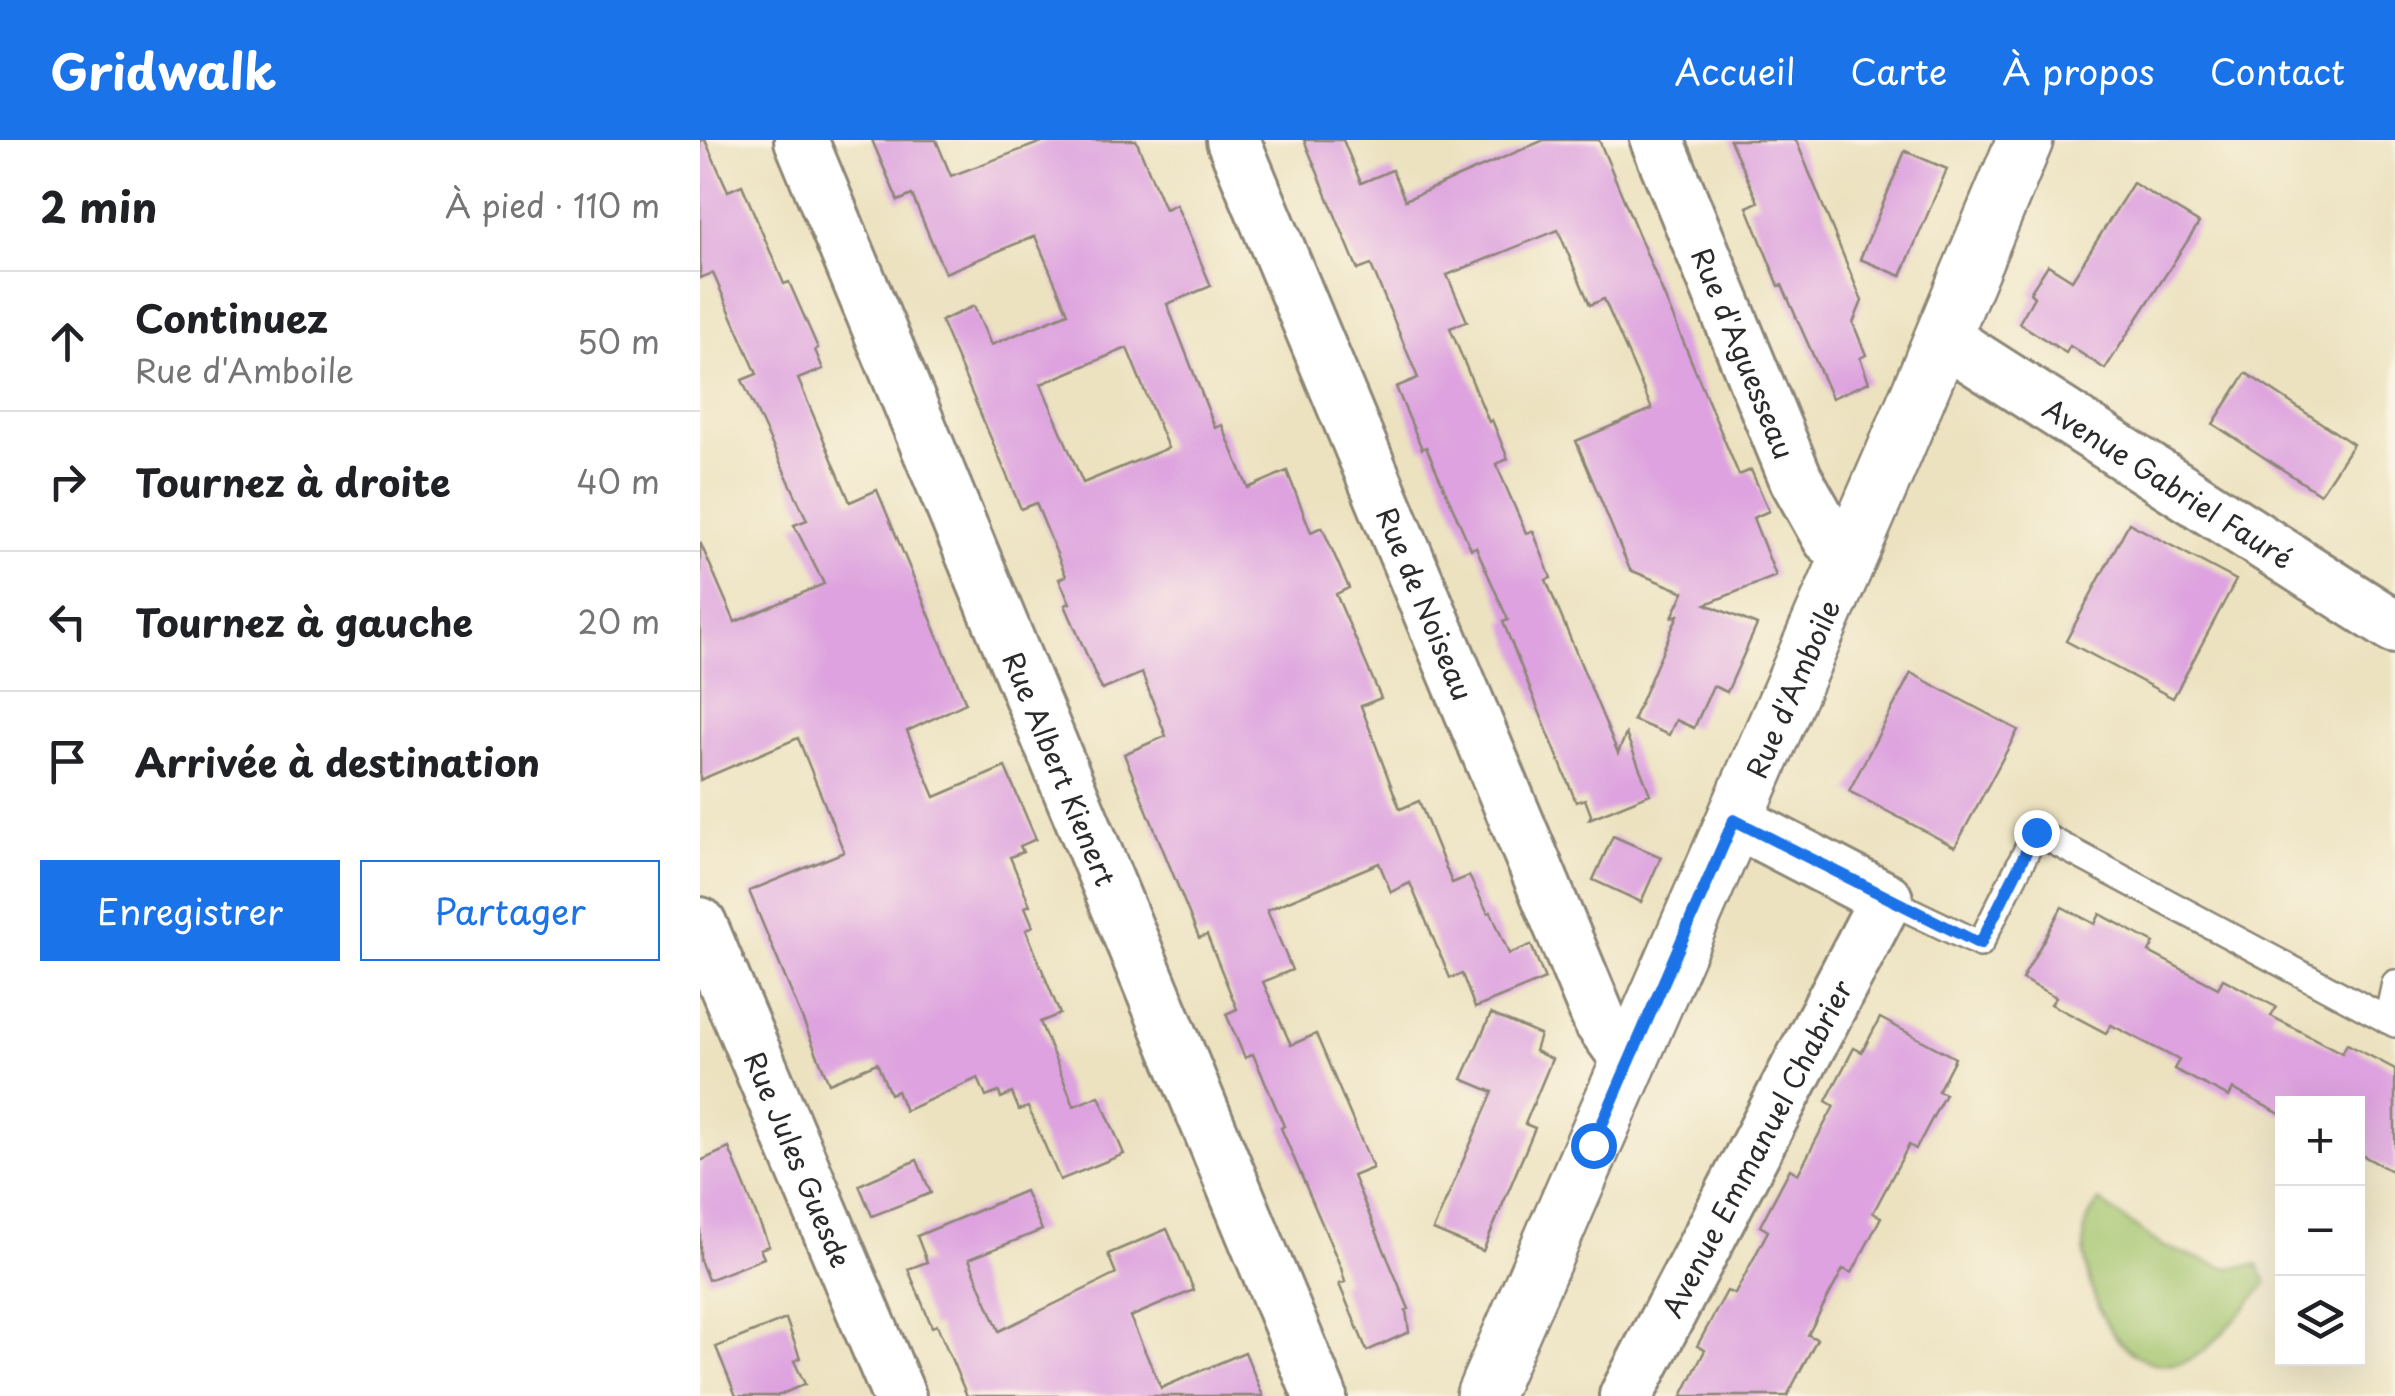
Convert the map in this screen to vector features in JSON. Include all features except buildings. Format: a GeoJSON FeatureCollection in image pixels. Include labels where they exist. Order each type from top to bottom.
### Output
{"type":"FeatureCollection","features":[{"type":"Feature","properties":{"kind":"street","name":"Rue Albert Kienert"},"geometry":{"type":"LineString","coordinates":[[800,140],[1320,1396]]}},
{"type":"Feature","properties":{"kind":"street","name":"Rue de Noiseau"},"geometry":{"type":"LineString","coordinates":[[1233,140],[1600,1021],[1629,1061]]}},
{"type":"Feature","properties":{"kind":"street","name":"Rue d'Aguesseau"},"geometry":{"type":"LineString","coordinates":[[1657,140],[1796,479],[1829,538],[1850,553]]}},
{"type":"Feature","properties":{"kind":"street","name":"Rue d'Amboile"},"geometry":{"type":"LineString","coordinates":[[1484,1396],[1943,338],[2025,140]]}},
{"type":"Feature","properties":{"kind":"street","name":"Avenue Gabriel Fauré"},"geometry":{"type":"LineString","coordinates":[[1943,338],[2395,626]]}},
{"type":"Feature","properties":{"kind":"street"},"geometry":{"type":"LineString","coordinates":[[1734,820],[1886,899]]}},
{"type":"Feature","properties":{"kind":"street","name":"Avenue Emmanuel Chabrier"},"geometry":{"type":"LineString","coordinates":[[1626,1396],[1886,899]]}},
{"type":"Feature","properties":{"kind":"street","name":"Rue Jules Guesde"},"geometry":{"type":"LineString","coordinates":[[700,924],[899,1396]]}},
{"type":"Feature","properties":{"kind":"lane"},"geometry":{"type":"LineString","coordinates":[[1886,899],[1980,944],[2036,832],[2391,1022],[2395,983]]}},
{"type":"Feature","properties":{"kind":"green space"},"geometry":{"type":"Polygon","coordinates":[[[2099,1201],[2162,1246],[2225,1268],[2258,1265],[2267,1283],[2228,1328],[2194,1357],[2160,1364],[2138,1357],[2106,1322],[2088,1274],[2085,1228],[2099,1201]]]}},
{"type":"Feature","properties":{"kind":"route"},"geometry":{"type":"LineString","coordinates":[[1593,1145],[1734,820],[1980,944],[2036,832]]}}]}
